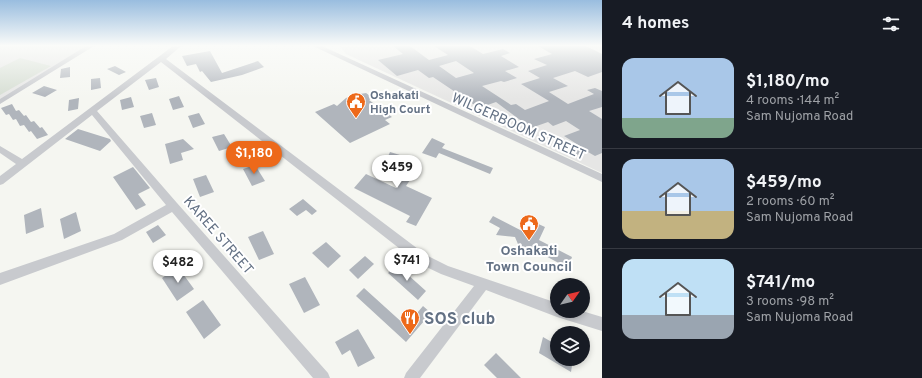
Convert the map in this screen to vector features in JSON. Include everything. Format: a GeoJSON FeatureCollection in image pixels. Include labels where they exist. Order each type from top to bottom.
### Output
{"type":"FeatureCollection","features":[{"type":"Feature","properties":{"kind":"street"},"geometry":{"type":"LineString","coordinates":[[0,102],[62,64]]}},
{"type":"Feature","properties":{"kind":"street"},"geometry":{"type":"LineString","coordinates":[[0,181],[156,64]]}},
{"type":"Feature","properties":{"kind":"street"},"geometry":{"type":"LineString","coordinates":[[168,64],[414,253],[432,264],[550,308]]}},
{"type":"Feature","properties":{"kind":"street","name":"WILGERBOOM STREET"},"geometry":{"type":"LineString","coordinates":[[362,64],[602,178]]}},
{"type":"Feature","properties":{"kind":"street","name":"KAREE STREET"},"geometry":{"type":"LineString","coordinates":[[93,111],[173,206],[323,378]]}},
{"type":"Feature","properties":{"kind":"street"},"geometry":{"type":"LineString","coordinates":[[0,149],[22,164]]}},
{"type":"Feature","properties":{"kind":"street"},"geometry":{"type":"LineString","coordinates":[[0,279],[118,237],[173,206]]}},
{"type":"Feature","properties":{"kind":"street"},"geometry":{"type":"LineString","coordinates":[[411,378],[483,284]]}},
{"type":"Feature","properties":{"kind":"street"},"geometry":{"type":"LineString","coordinates":[[583,318],[602,324]]}},
{"type":"Feature","properties":{"kind":"shaded area"},"geometry":{"type":"Polygon","coordinates":[[[0,64],[62,64],[0,101],[0,64]]]}},
{"type":"Feature","properties":{"kind":"shaded area"},"geometry":{"type":"Polygon","coordinates":[[[9,64],[42,64],[51,66],[0,95],[0,68],[9,64]]]}},
{"type":"Feature","properties":{"kind":"shaded area"},"geometry":{"type":"Polygon","coordinates":[[[367,64],[602,64],[602,173],[367,64]]]}},
{"type":"Feature","properties":{"kind":"building"},"geometry":{"type":"Polygon","coordinates":[[[186,64],[217,64],[222,73],[250,64],[261,64],[264,67],[242,75],[211,82],[202,71],[200,72],[196,64],[187,66],[186,64]]]}},
{"type":"Feature","properties":{"kind":"building"},"geometry":{"type":"Polygon","coordinates":[[[382,64],[447,64],[439,66],[456,78],[474,73],[460,64],[514,64],[519,67],[505,71],[517,78],[482,86],[511,105],[516,104],[525,110],[549,101],[521,84],[540,78],[528,71],[547,65],[544,64],[602,64],[602,72],[588,77],[575,71],[553,78],[568,86],[549,92],[568,104],[594,94],[587,90],[595,88],[602,91],[602,107],[589,111],[602,119],[602,153],[595,156],[588,152],[579,156],[571,150],[580,146],[564,136],[580,130],[566,121],[553,126],[548,122],[531,128],[496,102],[479,108],[433,77],[429,78],[418,70],[397,76],[382,64]]]}},
{"type":"Feature","properties":{"kind":"building"},"geometry":{"type":"Polygon","coordinates":[[[115,66],[126,72],[119,75],[107,69],[115,66]]]}},
{"type":"Feature","properties":{"kind":"building"},"geometry":{"type":"Polygon","coordinates":[[[70,67],[70,77],[60,78],[61,69],[70,67]]]}},
{"type":"Feature","properties":{"kind":"building"},"geometry":{"type":"Polygon","coordinates":[[[100,78],[101,88],[91,90],[91,79],[100,78]]]}},
{"type":"Feature","properties":{"kind":"building"},"geometry":{"type":"Polygon","coordinates":[[[156,78],[159,87],[149,90],[145,80],[156,78]]]}},
{"type":"Feature","properties":{"kind":"building"},"geometry":{"type":"Polygon","coordinates":[[[44,86],[57,90],[45,97],[32,93],[44,86]]]}},
{"type":"Feature","properties":{"kind":"building","name":"Oshakati High Court"},"geometry":{"type":"Polygon","coordinates":[[[366,93],[373,98],[369,100],[392,117],[385,120],[390,124],[350,143],[315,112],[334,104],[337,106],[346,98],[354,95],[366,93]]]}},
{"type":"Feature","properties":{"kind":"building"},"geometry":{"type":"Polygon","coordinates":[[[179,96],[184,107],[173,110],[169,99],[179,96]]]}},
{"type":"Feature","properties":{"kind":"building"},"geometry":{"type":"Polygon","coordinates":[[[131,97],[134,107],[122,110],[120,100],[131,97]]]}},
{"type":"Feature","properties":{"kind":"building"},"geometry":{"type":"Polygon","coordinates":[[[79,98],[78,109],[68,111],[69,100],[79,98]]]}},
{"type":"Feature","properties":{"kind":"building"},"geometry":{"type":"Polygon","coordinates":[[[12,104],[16,111],[19,110],[24,116],[26,115],[31,122],[34,121],[40,128],[42,127],[48,135],[37,139],[24,125],[20,126],[16,119],[13,120],[9,114],[6,115],[1,108],[12,104]]]}},
{"type":"Feature","properties":{"kind":"building"},"geometry":{"type":"Polygon","coordinates":[[[152,113],[156,125],[144,128],[140,116],[152,113]]]}},
{"type":"Feature","properties":{"kind":"building"},"geometry":{"type":"Polygon","coordinates":[[[199,113],[205,124],[193,128],[188,116],[199,113]]]}},
{"type":"Feature","properties":{"kind":"building"},"geometry":{"type":"Polygon","coordinates":[[[78,129],[110,139],[111,141],[100,151],[65,139],[78,129]]]}},
{"type":"Feature","properties":{"kind":"building"},"geometry":{"type":"Polygon","coordinates":[[[224,134],[232,147],[219,151],[212,137],[224,134]]]}},
{"type":"Feature","properties":{"kind":"building"},"geometry":{"type":"Polygon","coordinates":[[[432,138],[445,144],[442,148],[493,168],[490,174],[439,153],[436,158],[422,153],[432,138]]]}},
{"type":"Feature","properties":{"kind":"building"},"geometry":{"type":"Polygon","coordinates":[[[183,139],[194,149],[181,153],[183,160],[170,164],[165,144],[183,139]]]}},
{"type":"Feature","properties":{"kind":"building"},"geometry":{"type":"Polygon","coordinates":[[[390,152],[410,158],[407,167],[416,171],[406,186],[432,198],[416,226],[406,222],[410,216],[354,188],[366,174],[396,188],[403,178],[378,170],[381,164],[384,165],[390,152]]]}},
{"type":"Feature","properties":{"kind":"building"},"geometry":{"type":"Polygon","coordinates":[[[255,165],[265,181],[252,186],[243,169],[255,165]]]}},
{"type":"Feature","properties":{"kind":"building"},"geometry":{"type":"Polygon","coordinates":[[[133,167],[150,188],[138,194],[146,205],[136,210],[113,177],[133,167]]]}},
{"type":"Feature","properties":{"kind":"building"},"geometry":{"type":"Polygon","coordinates":[[[206,175],[214,192],[200,197],[193,179],[206,175]]]}},
{"type":"Feature","properties":{"kind":"building"},"geometry":{"type":"Polygon","coordinates":[[[303,199],[317,211],[312,215],[306,210],[297,216],[289,209],[303,199]]]}},
{"type":"Feature","properties":{"kind":"building"},"geometry":{"type":"Polygon","coordinates":[[[41,208],[44,227],[26,234],[24,215],[41,208]]]}},
{"type":"Feature","properties":{"kind":"building"},"geometry":{"type":"Polygon","coordinates":[[[76,212],[81,231],[64,239],[60,219],[76,212]]]}},
{"type":"Feature","properties":{"kind":"building","name":"Oshakati Town Council"},"geometry":{"type":"Polygon","coordinates":[[[493,216],[528,234],[534,222],[545,227],[539,240],[572,257],[568,268],[540,253],[528,254],[520,249],[515,237],[496,235],[500,228],[489,222],[493,216]]]}},
{"type":"Feature","properties":{"kind":"building"},"geometry":{"type":"Polygon","coordinates":[[[158,225],[166,235],[153,243],[146,232],[158,225]]]}},
{"type":"Feature","properties":{"kind":"building"},"geometry":{"type":"Polygon","coordinates":[[[263,231],[274,254],[259,260],[248,237],[263,231]]]}},
{"type":"Feature","properties":{"kind":"building"},"geometry":{"type":"Polygon","coordinates":[[[326,242],[341,256],[328,268],[312,253],[326,242]]]}},
{"type":"Feature","properties":{"kind":"building"},"geometry":{"type":"Polygon","coordinates":[[[365,256],[374,264],[358,279],[349,270],[365,256]]]}},
{"type":"Feature","properties":{"kind":"building"},"geometry":{"type":"Polygon","coordinates":[[[397,265],[426,291],[418,300],[388,273],[397,265]]]}},
{"type":"Feature","properties":{"kind":"building"},"geometry":{"type":"Polygon","coordinates":[[[178,267],[194,289],[177,301],[162,278],[178,267]]]}},
{"type":"Feature","properties":{"kind":"building"},"geometry":{"type":"Polygon","coordinates":[[[305,277],[320,305],[304,313],[289,284],[305,277]]]}},
{"type":"Feature","properties":{"kind":"building"},"geometry":{"type":"Polygon","coordinates":[[[364,288],[406,326],[423,306],[431,313],[406,342],[356,296],[364,288]]]}},
{"type":"Feature","properties":{"kind":"building"},"geometry":{"type":"Polygon","coordinates":[[[203,300],[221,325],[204,339],[186,312],[203,300]]]}},
{"type":"Feature","properties":{"kind":"building"},"geometry":{"type":"Polygon","coordinates":[[[358,329],[375,358],[358,367],[350,350],[342,355],[335,342],[358,329]]]}},
{"type":"Feature","properties":{"kind":"building"},"geometry":{"type":"Polygon","coordinates":[[[543,337],[550,341],[550,360],[539,353],[543,337]]]}},
{"type":"Feature","properties":{"kind":"building"},"geometry":{"type":"Polygon","coordinates":[[[496,353],[521,378],[497,378],[484,365],[496,353]]]}},
{"type":"Feature","properties":{"kind":"building"},"geometry":{"type":"Polygon","coordinates":[[[561,366],[572,366],[571,372],[561,366]]]}},
{"type":"Feature","properties":{"kind":"place","name":"Oshakati High Court"},"geometry":{"type":"Point","coordinates":[356,119]}},
{"type":"Feature","properties":{"kind":"place","name":"Oshakati Town Council"},"geometry":{"type":"Point","coordinates":[529,241]}},
{"type":"Feature","properties":{"kind":"place","name":"SOS club"},"geometry":{"type":"Point","coordinates":[410,335]}}]}
